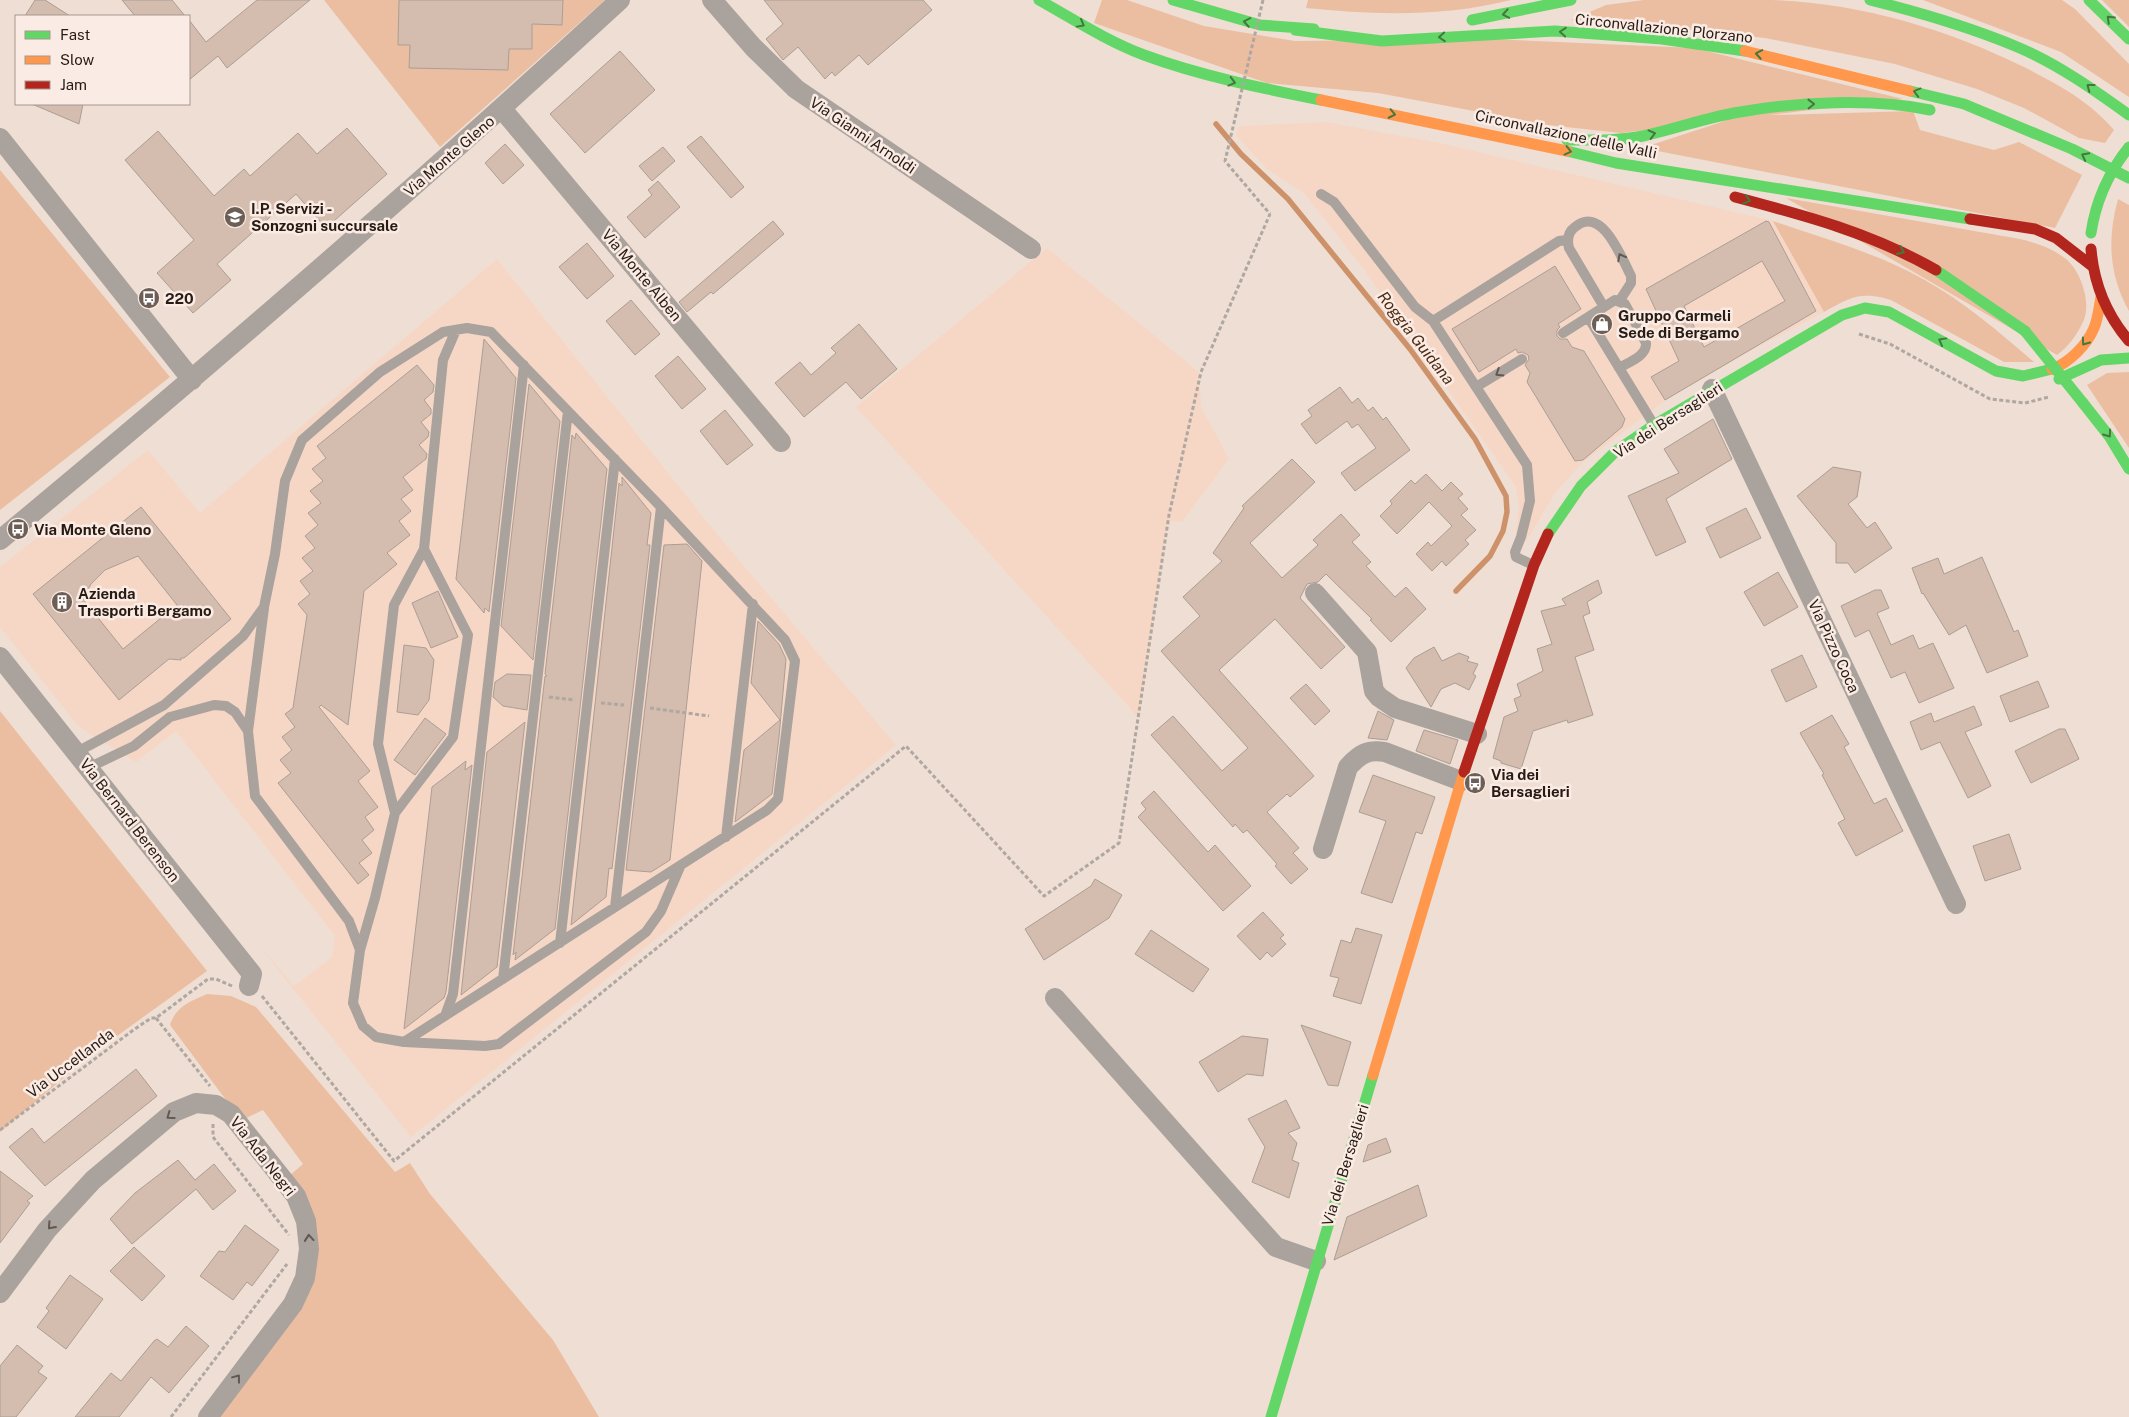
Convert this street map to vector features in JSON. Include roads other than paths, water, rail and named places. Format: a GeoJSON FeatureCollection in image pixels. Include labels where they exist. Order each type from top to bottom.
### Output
{"type":"FeatureCollection","features":[{"type":"Feature","properties":{"kind":"main road","name":"Circonvallazione delle Valli"},"geometry":{"type":"LineString","coordinates":[[1039,0],[1109,39],[1142,54],[1185,69],[1243,84],[1516,139],[1616,162],[2035,229],[2056,238],[2092,266]]}},
{"type":"Feature","properties":{"kind":"main road"},"geometry":{"type":"LineString","coordinates":[[1173,0],[1227,18],[1295,30],[1363,26]]}},
{"type":"Feature","properties":{"kind":"main road"},"geometry":{"type":"LineString","coordinates":[[1459,21],[1540,8],[1571,0]]}},
{"type":"Feature","properties":{"kind":"main road"},"geometry":{"type":"LineString","coordinates":[[1870,0],[1911,11],[2016,46],[2082,81],[2129,115]]}},
{"type":"Feature","properties":{"kind":"main road"},"geometry":{"type":"LineString","coordinates":[[2089,0],[2129,39]]}},
{"type":"Feature","properties":{"kind":"main road","name":"Circonvallazione Plorzano"},"geometry":{"type":"LineString","coordinates":[[1295,30],[1382,41],[1555,31],[1662,40],[1762,54],[1964,104],[2072,149],[2129,178]]}},
{"type":"Feature","properties":{"kind":"main road"},"geometry":{"type":"LineString","coordinates":[[1516,139],[1616,140],[1643,136],[1738,112],[1806,104],[1911,106],[1940,112]]}},
{"type":"Feature","properties":{"kind":"main road"},"geometry":{"type":"LineString","coordinates":[[1986,126],[2065,157],[2129,189]]}},
{"type":"Feature","properties":{"kind":"main road"},"geometry":{"type":"LineString","coordinates":[[2129,147],[2112,170],[2102,190],[2095,211],[2091,233],[2092,266],[2101,297],[2110,315],[2129,341]]}},
{"type":"Feature","properties":{"kind":"main road"},"geometry":{"type":"LineString","coordinates":[[1616,162],[1847,229],[1879,240],[1949,276],[1984,299],[2025,331],[2110,436],[2129,468]]}},
{"type":"Feature","properties":{"kind":"main road","name":"Via dei Bersaglieri"},"geometry":{"type":"LineString","coordinates":[[1271,1417],[1460,781],[1478,734],[1534,565],[1550,529],[1581,486],[1616,451],[1654,425],[1813,330],[1856,310],[1865,308],[1889,312],[1996,371],[2023,376],[2060,366],[2079,350],[2094,328],[2101,297]]}},
{"type":"Feature","properties":{"kind":"main road","name":"Via dei Bersaglieri"},"geometry":{"type":"LineString","coordinates":[[1813,330],[1864,321]]}},
{"type":"Feature","properties":{"kind":"main road"},"geometry":{"type":"LineString","coordinates":[[2045,386],[2101,360],[2129,358]]}},
{"type":"Feature","properties":{"kind":"street","name":"Via Monte Gleno"},"geometry":{"type":"LineString","coordinates":[[0,540],[192,380],[502,109],[620,0]]}},
{"type":"Feature","properties":{"kind":"street","name":"Via Gianni Arnoldi"},"geometry":{"type":"LineString","coordinates":[[712,0],[753,47],[796,90],[1031,249]]}},
{"type":"Feature","properties":{"kind":"street","name":"Via Monte Alben"},"geometry":{"type":"LineString","coordinates":[[502,109],[781,442]]}},
{"type":"Feature","properties":{"kind":"street"},"geometry":{"type":"LineString","coordinates":[[0,138],[192,380]]}},
{"type":"Feature","properties":{"kind":"street","name":"Via Pizzo Coca"},"geometry":{"type":"LineString","coordinates":[[1712,389],[1956,904]]}},
{"type":"Feature","properties":{"kind":"street"},"geometry":{"type":"LineString","coordinates":[[1315,593],[1368,652],[1374,691],[1379,697],[1396,708],[1478,734]]}},
{"type":"Feature","properties":{"kind":"street","name":"Via Bernard Berenson"},"geometry":{"type":"LineString","coordinates":[[0,657],[252,974],[249,986]]}},
{"type":"Feature","properties":{"kind":"street"},"geometry":{"type":"LineString","coordinates":[[1324,849],[1348,767],[1357,757],[1366,752],[1373,750],[1386,752],[1460,781]]}},
{"type":"Feature","properties":{"kind":"street"},"geometry":{"type":"LineString","coordinates":[[1055,998],[1276,1246],[1316,1261]]}},
{"type":"Feature","properties":{"kind":"street","name":"Via Ada Negri"},"geometry":{"type":"LineString","coordinates":[[0,1293],[47,1230],[93,1180],[174,1112],[196,1103],[216,1105],[232,1114],[296,1196],[306,1221],[309,1249],[305,1278],[294,1304],[208,1417]]}},
{"type":"Feature","properties":{"kind":"lane"},"geometry":{"type":"LineString","coordinates":[[1321,194],[1334,202],[1415,307],[1433,321],[1527,465],[1530,501],[1521,537],[1515,552],[1516,557],[1534,565]]}},
{"type":"Feature","properties":{"kind":"lane"},"geometry":{"type":"LineString","coordinates":[[1604,307],[1568,248],[1567,240],[1575,226],[1583,222],[1600,225],[1608,232],[1631,276],[1630,283],[1620,300]]}},
{"type":"Feature","properties":{"kind":"lane"},"geometry":{"type":"LineString","coordinates":[[1433,321],[1559,241],[1567,240]]}},
{"type":"Feature","properties":{"kind":"lane"},"geometry":{"type":"LineString","coordinates":[[1563,333],[1614,300],[1620,300],[1625,304],[1646,343],[1646,348],[1644,353],[1619,368]]}},
{"type":"Feature","properties":{"kind":"lane"},"geometry":{"type":"LineString","coordinates":[[1588,317],[1654,425]]}},
{"type":"Feature","properties":{"kind":"lane"},"geometry":{"type":"LineString","coordinates":[[360,950],[349,921],[255,796],[248,731],[264,607],[275,554],[285,481],[302,440],[380,372],[443,332],[467,328],[491,332],[753,604],[785,640],[795,661],[778,799],[767,810],[404,1042]]}},
{"type":"Feature","properties":{"kind":"lane"},"geometry":{"type":"LineString","coordinates":[[395,813],[378,744],[394,605],[424,549],[443,360],[456,330]]}},
{"type":"Feature","properties":{"kind":"lane"},"geometry":{"type":"LineString","coordinates":[[1476,387],[1522,359]]}},
{"type":"Feature","properties":{"kind":"lane"},"geometry":{"type":"LineString","coordinates":[[445,1016],[453,994],[524,365]]}},
{"type":"Feature","properties":{"kind":"lane"},"geometry":{"type":"LineString","coordinates":[[503,979],[568,412]]}},
{"type":"Feature","properties":{"kind":"lane"},"geometry":{"type":"LineString","coordinates":[[560,943],[615,459]]}},
{"type":"Feature","properties":{"kind":"lane"},"geometry":{"type":"LineString","coordinates":[[615,907],[661,507]]}},
{"type":"Feature","properties":{"kind":"lane"},"geometry":{"type":"LineString","coordinates":[[424,549],[468,635],[453,737],[395,813],[375,898],[360,950],[353,1003],[362,1026],[376,1037],[404,1042],[485,1046],[499,1044],[646,932],[661,911],[680,866]]}},
{"type":"Feature","properties":{"kind":"lane"},"geometry":{"type":"LineString","coordinates":[[726,837],[753,604]]}},
{"type":"Feature","properties":{"kind":"lane"},"geometry":{"type":"LineString","coordinates":[[77,752],[164,705],[243,636],[264,607]]}},
{"type":"Feature","properties":{"kind":"lane"},"geometry":{"type":"LineString","coordinates":[[90,768],[134,746],[170,718],[214,704],[226,706],[235,712],[248,731]]}},
{"type":"Feature","properties":{"kind":"waterway","name":"Roggia Guidana"},"geometry":{"type":"LineString","coordinates":[[1216,124],[1241,154],[1288,199],[1410,349],[1475,439],[1506,496],[1507,512],[1503,531],[1490,556],[1456,591]]}},
{"type":"Feature","properties":{"kind":"place","name":"I.P. Servizi - Sonzogni succursale"},"geometry":{"type":"Point","coordinates":[235,217]}},
{"type":"Feature","properties":{"kind":"place","name":"220"},"geometry":{"type":"Point","coordinates":[149,298]}},
{"type":"Feature","properties":{"kind":"place","name":"Gruppo Carmeli Sede di Bergamo"},"geometry":{"type":"Point","coordinates":[1602,324]}},
{"type":"Feature","properties":{"kind":"place","name":"Via Monte Gleno"},"geometry":{"type":"Point","coordinates":[18,529]}},
{"type":"Feature","properties":{"kind":"place","name":"Azienda Trasporti Bergamo"},"geometry":{"type":"Point","coordinates":[62,602]}},
{"type":"Feature","properties":{"kind":"place","name":"Via dei Bersaglieri"},"geometry":{"type":"Point","coordinates":[1475,783]}}]}
